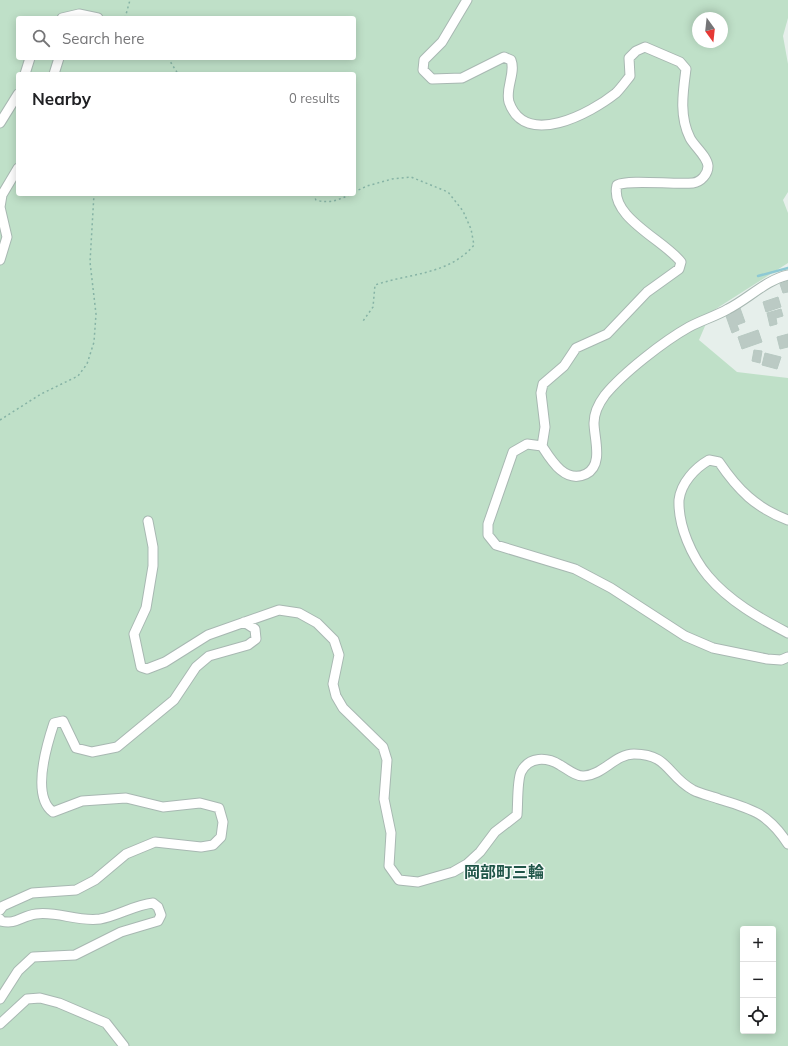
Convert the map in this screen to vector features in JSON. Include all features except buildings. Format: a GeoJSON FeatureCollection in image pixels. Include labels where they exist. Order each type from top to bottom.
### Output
{"type":"FeatureCollection","features":[{"type":"Feature","properties":{"kind":"street"},"geometry":{"type":"LineString","coordinates":[[467,0],[442,42],[424,60],[423,70],[432,79],[462,78],[504,57],[508,58],[511,60],[514,67],[508,100],[514,112],[520,120],[532,124],[552,125],[572,119],[617,92],[630,76],[629,58],[636,51],[645,47],[680,62],[686,69],[682,100],[684,119],[690,138],[708,164],[707,171],[703,178],[694,183],[635,184],[624,182],[617,185],[615,192],[617,202],[624,213],[681,262],[679,269],[647,292],[607,334],[576,348],[564,366],[543,384],[542,393],[545,426],[542,446],[557,468],[573,476],[586,474],[593,467],[596,457],[594,422],[596,410],[605,396],[622,377],[689,327],[728,310],[777,278],[788,275]]}},
{"type":"Feature","properties":{"kind":"street"},"geometry":{"type":"LineString","coordinates":[[71,16],[80,14],[89,16]]}},
{"type":"Feature","properties":{"kind":"street"},"geometry":{"type":"LineString","coordinates":[[26,72],[29,60]]}},
{"type":"Feature","properties":{"kind":"street"},"geometry":{"type":"LineString","coordinates":[[55,72],[58,60]]}},
{"type":"Feature","properties":{"kind":"street"},"geometry":{"type":"LineString","coordinates":[[0,123],[16,97]]}},
{"type":"Feature","properties":{"kind":"street"},"geometry":{"type":"LineString","coordinates":[[0,260],[7,237],[0,207],[2,195],[16,171]]}},
{"type":"Feature","properties":{"kind":"street"},"geometry":{"type":"LineString","coordinates":[[542,446],[527,444],[513,452],[488,524],[488,535],[496,545],[575,569],[611,588],[685,636],[713,648],[767,659],[780,660],[788,656]]}},
{"type":"Feature","properties":{"kind":"street"},"geometry":{"type":"LineString","coordinates":[[788,520],[768,513],[749,498],[719,462],[709,460],[699,465],[687,479],[679,499],[682,523],[694,557],[709,577],[742,607],[788,633]]}},
{"type":"Feature","properties":{"kind":"street"},"geometry":{"type":"LineString","coordinates":[[148,521],[153,566],[146,608],[134,634],[138,662],[141,667],[147,669],[165,662],[208,635],[279,610],[299,613],[317,623],[334,640],[339,655],[333,684],[336,696],[343,708],[383,747],[387,760],[384,799],[391,833],[389,866],[399,880],[418,882],[453,872],[467,864],[480,852],[495,832],[517,814],[521,773],[526,765],[535,760],[547,759],[556,762],[575,774],[584,777],[602,770],[621,757],[631,754],[648,754],[659,758],[693,790],[744,806],[763,815],[778,828],[788,844]]}},
{"type":"Feature","properties":{"kind":"street"},"geometry":{"type":"LineString","coordinates":[[0,910],[3,906],[32,893],[76,890],[95,880],[126,854],[155,842],[201,847],[213,845],[221,837],[223,822],[219,808],[200,803],[163,807],[126,798],[82,801],[53,812],[49,809],[44,795],[42,780],[44,756],[54,723],[63,721],[76,748],[92,752],[117,747],[174,700],[196,667],[209,656],[248,645],[256,639],[255,629],[244,622]]}},
{"type":"Feature","properties":{"kind":"street"},"geometry":{"type":"LineString","coordinates":[[0,919],[1,921],[10,924],[34,914],[51,913],[78,920],[100,918],[142,904],[153,903],[158,907],[161,915],[158,921],[121,932],[75,955],[33,957],[18,971],[0,999]]}},
{"type":"Feature","properties":{"kind":"street"},"geometry":{"type":"LineString","coordinates":[[0,1024],[27,999],[40,998],[59,1003],[106,1023],[124,1046]]}},
{"type":"Feature","properties":{"kind":"path"},"geometry":{"type":"LineString","coordinates":[[126,16],[130,0]]}},
{"type":"Feature","properties":{"kind":"path"},"geometry":{"type":"LineString","coordinates":[[169,60],[177,72]]}},
{"type":"Feature","properties":{"kind":"path"},"geometry":{"type":"LineString","coordinates":[[356,191],[367,186],[392,179],[411,177],[448,192],[463,210],[471,229],[474,245],[466,255],[433,272],[392,279],[375,285],[373,307],[363,321]]}},
{"type":"Feature","properties":{"kind":"path"},"geometry":{"type":"LineString","coordinates":[[0,420],[41,394],[78,376],[87,364],[94,342],[96,314],[90,262],[94,196]]}},
{"type":"Feature","properties":{"kind":"path"},"geometry":{"type":"LineString","coordinates":[[314,196],[316,200],[325,203],[347,196]]}},
{"type":"Feature","properties":{"kind":"green space"},"geometry":{"type":"Polygon","coordinates":[[[0,0],[788,0],[788,18],[783,36],[788,64],[788,192],[783,200],[788,213],[788,263],[711,312],[699,340],[737,372],[788,378],[788,1046],[0,1046],[0,0]]]}},
{"type":"Feature","properties":{"kind":"waterway"},"geometry":{"type":"LineString","coordinates":[[758,276],[788,268]]}},
{"type":"Feature","properties":{"kind":"district","name":"岡部町三輪"},"geometry":{"type":"Point","coordinates":[504,872]}}]}
